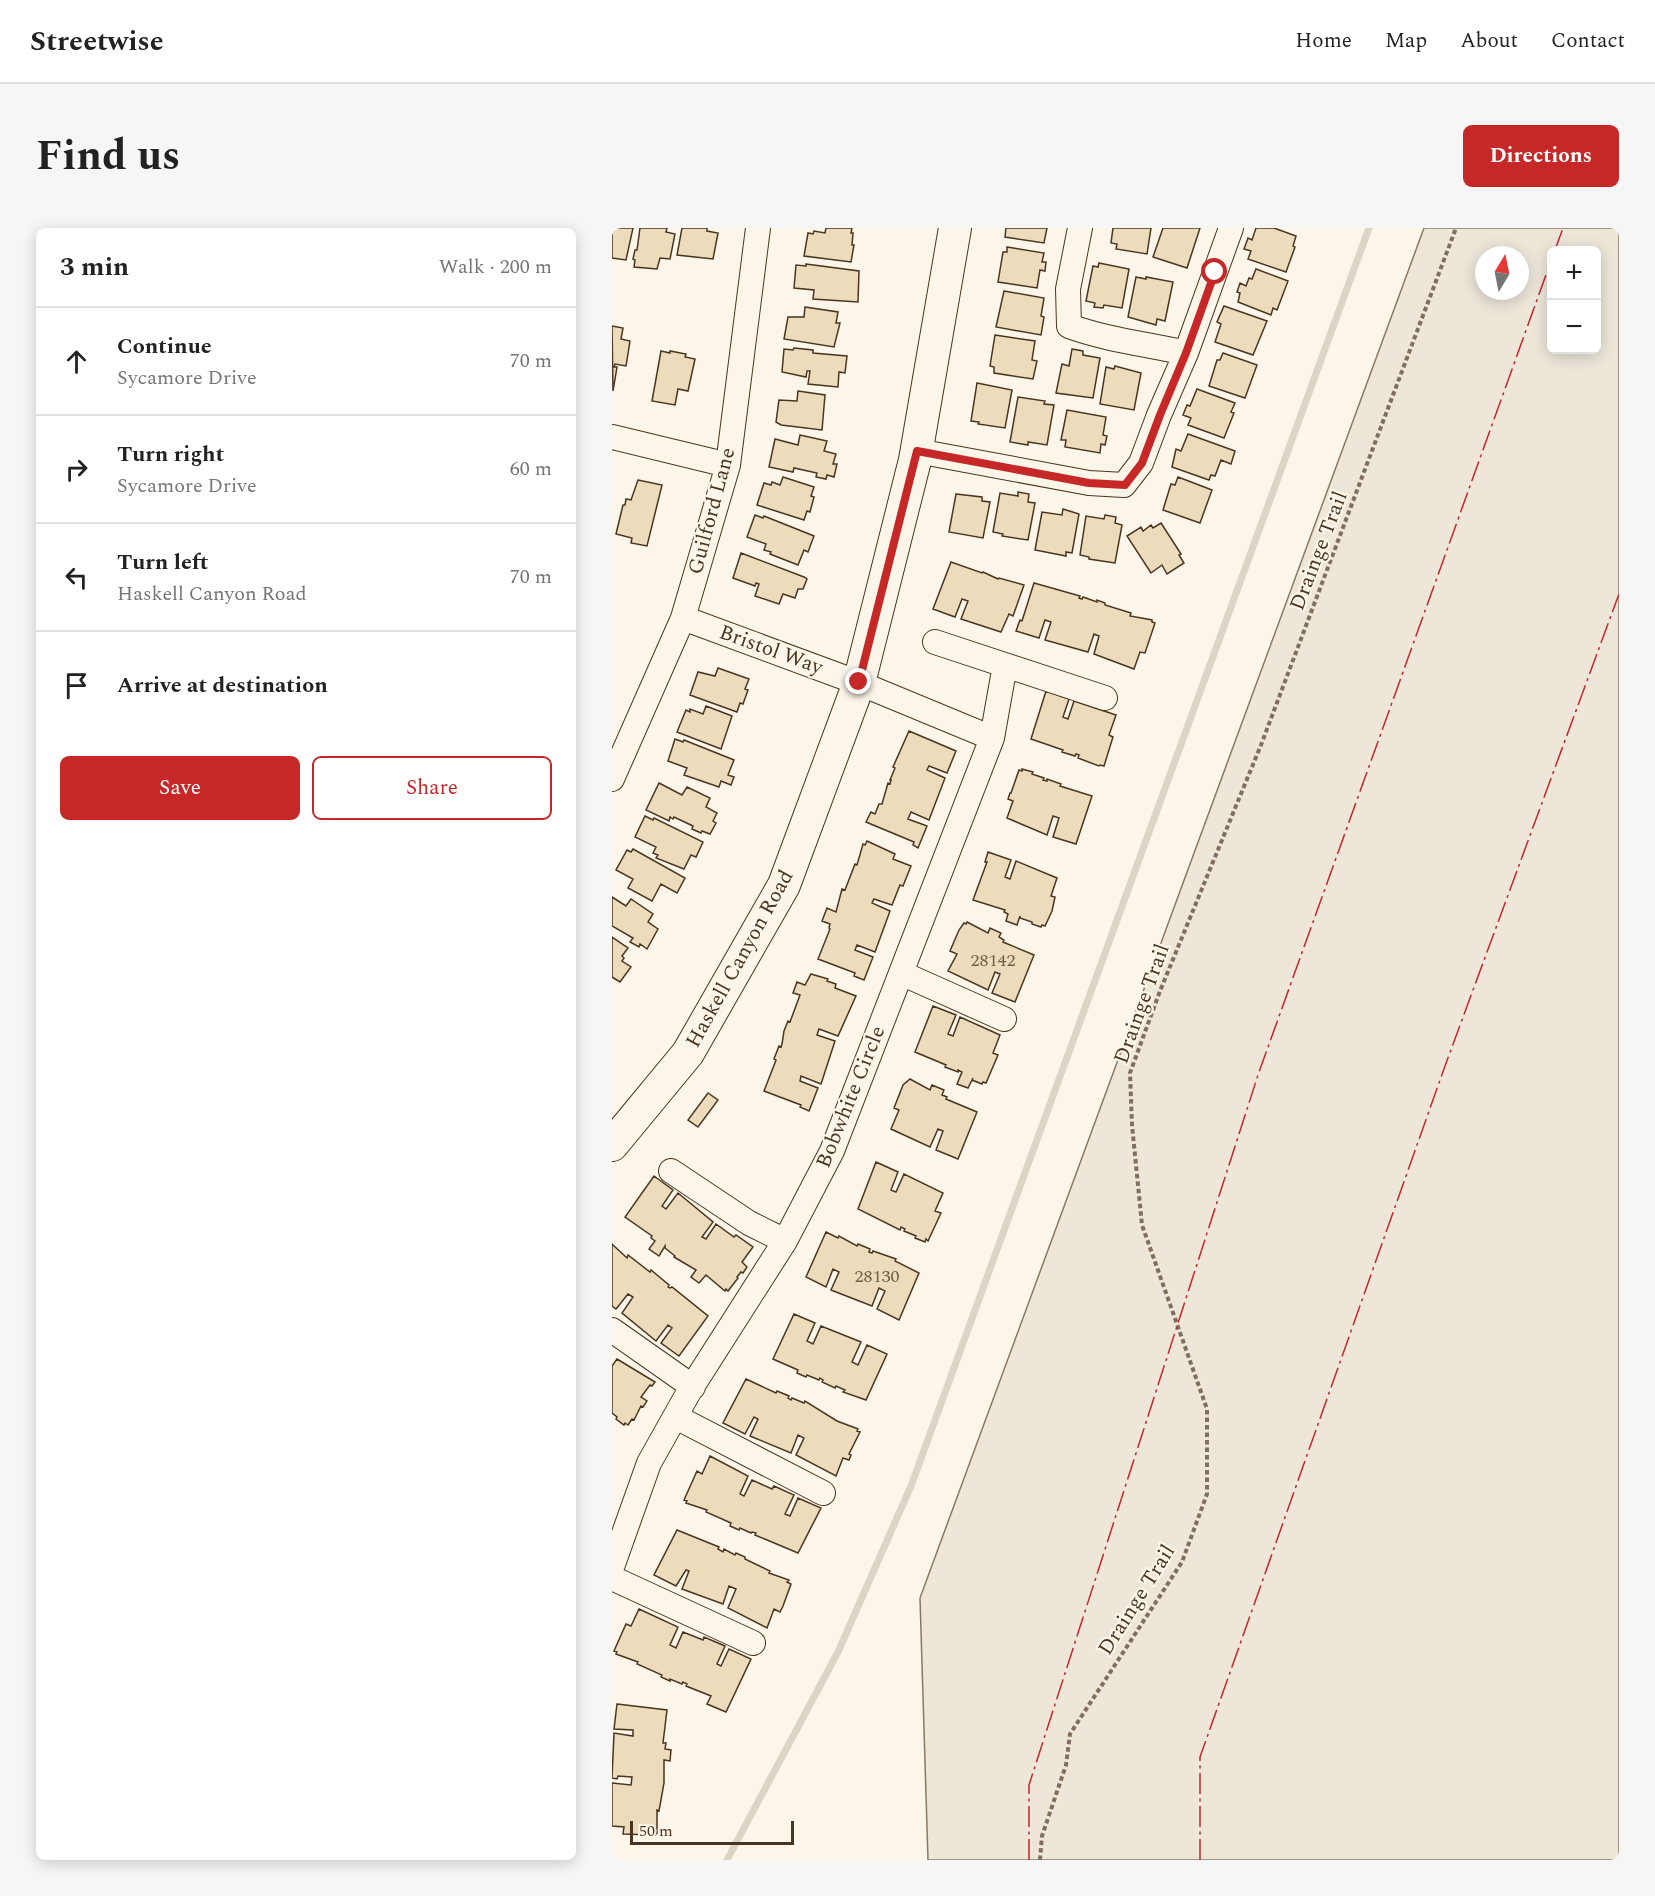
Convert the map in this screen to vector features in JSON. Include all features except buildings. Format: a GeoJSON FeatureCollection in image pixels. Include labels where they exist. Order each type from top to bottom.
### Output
{"type":"FeatureCollection","features":[{"type":"Feature","properties":{"kind":"main road","name":"Haskell Canyon Road"},"geometry":{"type":"LineString","coordinates":[[612,1145],[688,1053],[784,885],[859,682],[917,451],[955,228]]}},
{"type":"Feature","properties":{"kind":"street","name":"Guilford Lane"},"geometry":{"type":"LineString","coordinates":[[612,779],[683,618],[728,465],[758,228]]}},
{"type":"Feature","properties":{"kind":"street"},"geometry":{"type":"LineString","coordinates":[[1080,228],[1068,289],[1069,326],[1095,335],[1186,353]]}},
{"type":"Feature","properties":{"kind":"street"},"geometry":{"type":"LineString","coordinates":[[917,451],[1089,483],[1125,485],[1142,463],[1186,353],[1231,228]]}},
{"type":"Feature","properties":{"kind":"street"},"geometry":{"type":"LineString","coordinates":[[612,436],[728,465]]}},
{"type":"Feature","properties":{"kind":"street","name":"Bristol Way"},"geometry":{"type":"LineString","coordinates":[[683,618],[859,682]]}},
{"type":"Feature","properties":{"kind":"street"},"geometry":{"type":"LineString","coordinates":[[935,642],[1106,698]]}},
{"type":"Feature","properties":{"kind":"street","name":"Bobwhite Circle"},"geometry":{"type":"LineString","coordinates":[[612,1567],[621,1509],[693,1387],[784,1241],[832,1151],[992,738],[1005,665]]}},
{"type":"Feature","properties":{"kind":"street"},"geometry":{"type":"LineString","coordinates":[[859,682],[992,738]]}},
{"type":"Feature","properties":{"kind":"street"},"geometry":{"type":"LineString","coordinates":[[901,973],[1004,1019]]}},
{"type":"Feature","properties":{"kind":"street"},"geometry":{"type":"LineString","coordinates":[[671,1171],[748,1223],[784,1241]]}},
{"type":"Feature","properties":{"kind":"street"},"geometry":{"type":"LineString","coordinates":[[612,1330],[693,1387]]}},
{"type":"Feature","properties":{"kind":"street"},"geometry":{"type":"LineString","coordinates":[[676,1417],[823,1493]]}},
{"type":"Feature","properties":{"kind":"street"},"geometry":{"type":"LineString","coordinates":[[612,1578],[753,1643]]}},
{"type":"Feature","properties":{"kind":"path","name":"Drainge Trail"},"geometry":{"type":"LineString","coordinates":[[1040,1860],[1042,1836],[1066,1765],[1070,1734],[1182,1562],[1207,1494],[1207,1409],[1142,1225],[1132,1125],[1130,1073],[1160,991],[1261,745],[1456,228]]}},
{"type":"Feature","properties":{"kind":"shaded area"},"geometry":{"type":"Polygon","coordinates":[[[1424,228],[1619,228],[1619,1860],[928,1860],[920,1598],[1424,228]]]}},
{"type":"Feature","properties":{"kind":"waterway"},"geometry":{"type":"LineString","coordinates":[[727,1860],[838,1652],[911,1486],[1369,228]]}},
{"type":"Feature","properties":{"kind":"power"},"geometry":{"type":"LineString","coordinates":[[1556,246],[1563,228]]}},
{"type":"Feature","properties":{"kind":"power"},"geometry":{"type":"LineString","coordinates":[[1029,1860],[1029,1785],[1259,1072],[1547,272]]}},
{"type":"Feature","properties":{"kind":"power"},"geometry":{"type":"LineString","coordinates":[[1200,1860],[1200,1757],[1445,1066],[1619,594]]}},
{"type":"Feature","properties":{"kind":"route"},"geometry":{"type":"LineString","coordinates":[[859,682],[917,451],[1089,483],[1125,485],[1142,463],[1186,353],[1215,272]]}}]}
